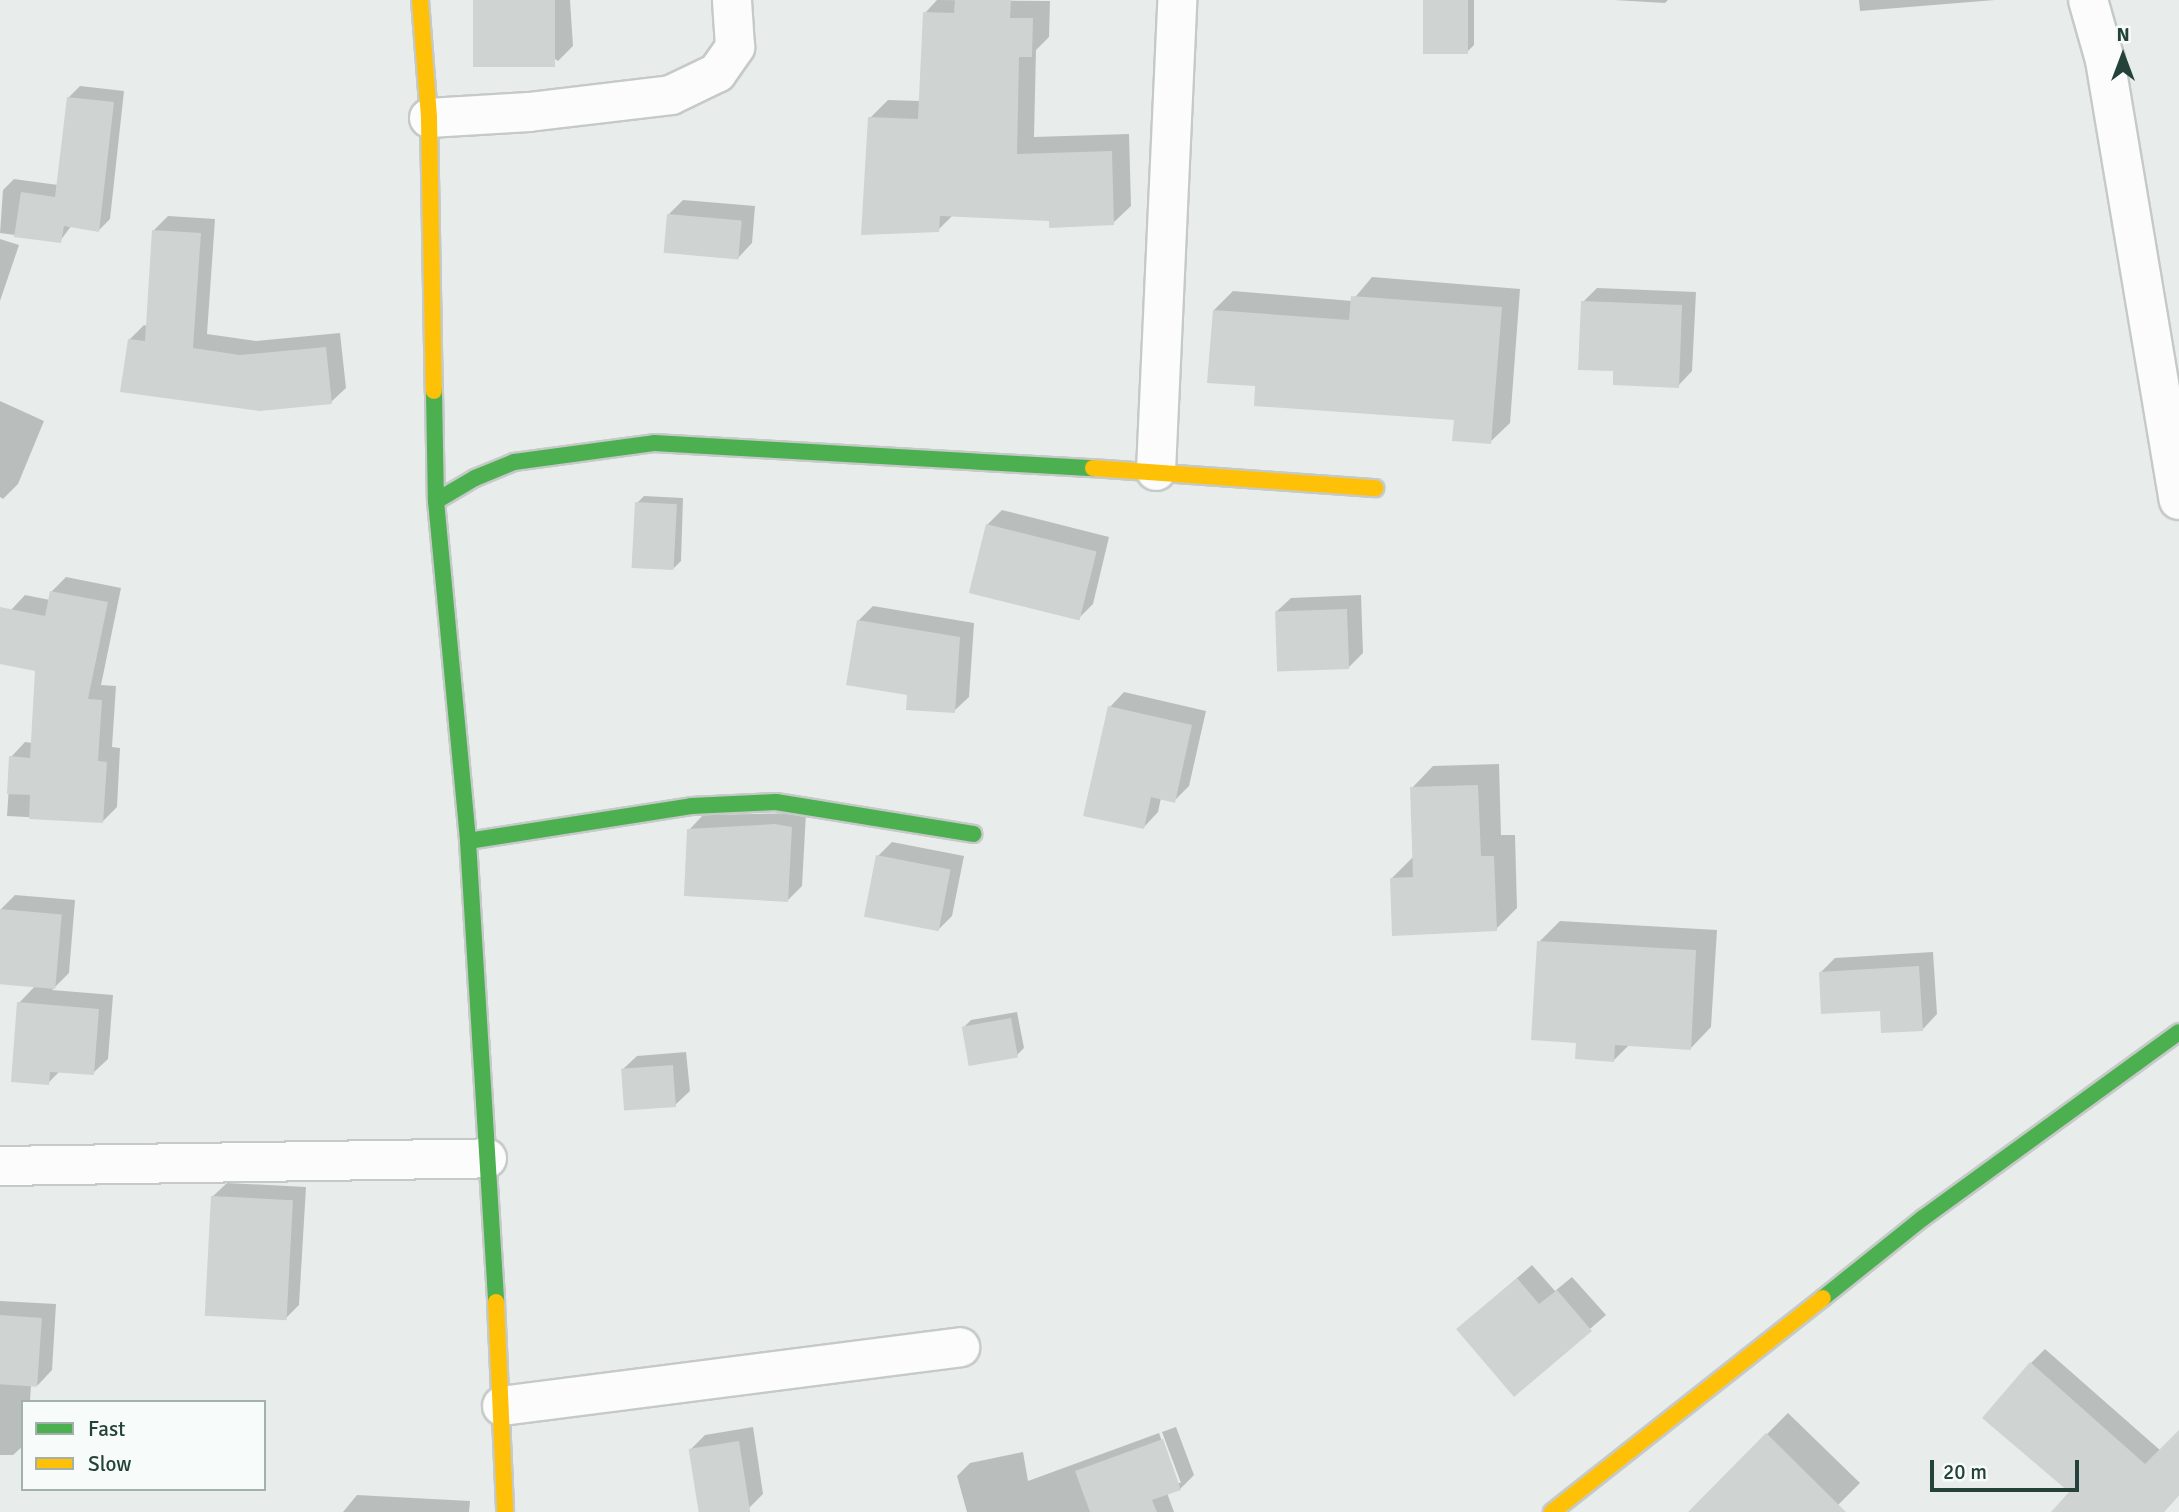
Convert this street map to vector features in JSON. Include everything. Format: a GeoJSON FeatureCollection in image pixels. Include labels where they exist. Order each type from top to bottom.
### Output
{"type":"FeatureCollection","features":[{"type":"Feature","properties":{"kind":"street"},"geometry":{"type":"LineString","coordinates":[[420,0],[429,118],[436,501],[468,841],[502,1406],[505,1512]]}},
{"type":"Feature","properties":{"kind":"street"},"geometry":{"type":"LineString","coordinates":[[429,118],[529,112],[671,95],[717,73],[734,47],[732,0]]}},
{"type":"Feature","properties":{"kind":"street"},"geometry":{"type":"LineString","coordinates":[[1156,471],[1177,0]]}},
{"type":"Feature","properties":{"kind":"street"},"geometry":{"type":"LineString","coordinates":[[2088,0],[2105,60],[2179,500]]}},
{"type":"Feature","properties":{"kind":"street"},"geometry":{"type":"LineString","coordinates":[[436,501],[475,478],[514,462],[654,443],[1156,471],[1375,488]]}},
{"type":"Feature","properties":{"kind":"street"},"geometry":{"type":"LineString","coordinates":[[468,841],[691,806],[776,802],[973,834]]}},
{"type":"Feature","properties":{"kind":"street"},"geometry":{"type":"LineString","coordinates":[[1552,1512],[1923,1218],[2179,1032]]}},
{"type":"Feature","properties":{"kind":"street"},"geometry":{"type":"LineString","coordinates":[[0,1166],[487,1158]]}},
{"type":"Feature","properties":{"kind":"street"},"geometry":{"type":"LineString","coordinates":[[502,1406],[960,1347]]}},
{"type":"Feature","properties":{"kind":"building"},"geometry":{"type":"Polygon","coordinates":[[[473,0],[555,0],[555,67],[473,67],[473,0]]]}},
{"type":"Feature","properties":{"kind":"building"},"geometry":{"type":"Polygon","coordinates":[[[955,0],[1011,0],[1010,18],[1033,18],[1032,57],[1019,57],[1017,154],[1112,151],[1114,225],[1049,228],[1049,221],[940,216],[939,232],[861,235],[868,117],[918,119],[923,12],[954,13],[955,0]]]}},
{"type":"Feature","properties":{"kind":"building"},"geometry":{"type":"Polygon","coordinates":[[[1423,0],[1468,0],[1468,54],[1423,54],[1423,0]]]}},
{"type":"Feature","properties":{"kind":"building"},"geometry":{"type":"Polygon","coordinates":[[[67,97],[114,102],[99,232],[64,226],[61,243],[14,237],[21,192],[55,197],[67,97]]]}},
{"type":"Feature","properties":{"kind":"building"},"geometry":{"type":"Polygon","coordinates":[[[667,214],[742,221],[738,259],[664,253],[667,214]]]}},
{"type":"Feature","properties":{"kind":"building"},"geometry":{"type":"Polygon","coordinates":[[[152,230],[201,233],[193,348],[240,355],[326,347],[332,404],[260,411],[120,392],[128,339],[145,341],[152,230]]]}},
{"type":"Feature","properties":{"kind":"building"},"geometry":{"type":"Polygon","coordinates":[[[1351,296],[1502,307],[1491,444],[1452,441],[1454,420],[1254,406],[1255,386],[1207,383],[1213,310],[1349,320],[1351,296]]]}},
{"type":"Feature","properties":{"kind":"building"},"geometry":{"type":"Polygon","coordinates":[[[1581,301],[1682,305],[1679,388],[1613,385],[1613,371],[1578,370],[1581,301]]]}},
{"type":"Feature","properties":{"kind":"building"},"geometry":{"type":"Polygon","coordinates":[[[635,502],[677,504],[673,570],[632,568],[635,502]]]}},
{"type":"Feature","properties":{"kind":"building"},"geometry":{"type":"Polygon","coordinates":[[[986,524],[1097,552],[1079,620],[969,593],[986,524]]]}},
{"type":"Feature","properties":{"kind":"building"},"geometry":{"type":"Polygon","coordinates":[[[50,591],[108,602],[88,699],[102,700],[98,761],[107,762],[103,823],[29,819],[30,795],[7,794],[9,756],[30,758],[35,671],[0,664],[0,607],[45,616],[50,591]]]}},
{"type":"Feature","properties":{"kind":"building"},"geometry":{"type":"Polygon","coordinates":[[[1347,609],[1349,669],[1277,671],[1275,612],[1347,609]]]}},
{"type":"Feature","properties":{"kind":"building"},"geometry":{"type":"Polygon","coordinates":[[[857,620],[960,637],[955,713],[906,710],[907,695],[846,685],[857,620]]]}},
{"type":"Feature","properties":{"kind":"building"},"geometry":{"type":"Polygon","coordinates":[[[1108,706],[1192,725],[1175,803],[1151,797],[1144,829],[1083,816],[1108,706]]]}},
{"type":"Feature","properties":{"kind":"building"},"geometry":{"type":"Polygon","coordinates":[[[1478,785],[1481,856],[1494,856],[1497,931],[1392,936],[1390,878],[1413,877],[1410,787],[1478,785]]]}},
{"type":"Feature","properties":{"kind":"building"},"geometry":{"type":"Polygon","coordinates":[[[775,824],[792,827],[788,902],[684,896],[687,829],[775,824]]]}},
{"type":"Feature","properties":{"kind":"building"},"geometry":{"type":"Polygon","coordinates":[[[876,855],[951,870],[939,931],[864,917],[876,855]]]}},
{"type":"Feature","properties":{"kind":"building"},"geometry":{"type":"Polygon","coordinates":[[[0,909],[62,914],[55,989],[0,984],[0,909]]]}},
{"type":"Feature","properties":{"kind":"building"},"geometry":{"type":"Polygon","coordinates":[[[1537,941],[1696,950],[1691,1050],[1615,1045],[1614,1062],[1575,1059],[1576,1043],[1531,1040],[1537,941]]]}},
{"type":"Feature","properties":{"kind":"building"},"geometry":{"type":"Polygon","coordinates":[[[1919,966],[1923,1031],[1881,1033],[1880,1011],[1821,1014],[1819,972],[1919,966]]]}},
{"type":"Feature","properties":{"kind":"building"},"geometry":{"type":"Polygon","coordinates":[[[17,1002],[99,1009],[94,1075],[50,1072],[49,1085],[11,1082],[17,1002]]]}},
{"type":"Feature","properties":{"kind":"building"},"geometry":{"type":"Polygon","coordinates":[[[1011,1018],[1018,1057],[969,1066],[962,1027],[1011,1018]]]}},
{"type":"Feature","properties":{"kind":"building"},"geometry":{"type":"Polygon","coordinates":[[[673,1065],[676,1107],[624,1111],[621,1069],[673,1065]]]}},
{"type":"Feature","properties":{"kind":"building"},"geometry":{"type":"Polygon","coordinates":[[[211,1196],[293,1200],[287,1320],[205,1316],[211,1196]]]}},
{"type":"Feature","properties":{"kind":"building"},"geometry":{"type":"Polygon","coordinates":[[[1517,1278],[1539,1304],[1557,1290],[1592,1331],[1514,1397],[1456,1329],[1517,1278]]]}},
{"type":"Feature","properties":{"kind":"building"},"geometry":{"type":"Polygon","coordinates":[[[0,1315],[42,1318],[37,1387],[0,1384],[0,1315]]]}},
{"type":"Feature","properties":{"kind":"building"},"geometry":{"type":"Polygon","coordinates":[[[2030,1362],[2145,1464],[2179,1430],[2179,1495],[2164,1512],[2051,1512],[2069,1492],[1982,1418],[2030,1362]]]}},
{"type":"Feature","properties":{"kind":"building"},"geometry":{"type":"Polygon","coordinates":[[[1766,1433],[1846,1512],[1688,1512],[1766,1433]]]}},
{"type":"Feature","properties":{"kind":"building"},"geometry":{"type":"Polygon","coordinates":[[[1163,1439],[1181,1490],[1152,1500],[1157,1512],[1090,1512],[1075,1471],[1163,1439]]]}},
{"type":"Feature","properties":{"kind":"building"},"geometry":{"type":"Polygon","coordinates":[[[739,1441],[750,1512],[699,1512],[689,1449],[739,1441]]]}},
{"type":"Feature","properties":{"kind":"traffic: fast"},"geometry":{"type":"LineString","coordinates":[[434,391],[436,501],[468,841],[496,1302]]}},
{"type":"Feature","properties":{"kind":"traffic: fast"},"geometry":{"type":"LineString","coordinates":[[436,501],[475,478],[514,462],[654,443],[1093,468]]}},
{"type":"Feature","properties":{"kind":"traffic: fast"},"geometry":{"type":"LineString","coordinates":[[468,841],[691,806],[776,802],[973,834]]}},
{"type":"Feature","properties":{"kind":"traffic: fast"},"geometry":{"type":"LineString","coordinates":[[1823,1298],[1923,1218],[2179,1032]]}},
{"type":"Feature","properties":{"kind":"traffic: slow"},"geometry":{"type":"LineString","coordinates":[[420,0],[429,118],[434,391]]}},
{"type":"Feature","properties":{"kind":"traffic: slow"},"geometry":{"type":"LineString","coordinates":[[1093,468],[1375,488]]}},
{"type":"Feature","properties":{"kind":"traffic: slow"},"geometry":{"type":"LineString","coordinates":[[1552,1512],[1823,1298]]}},
{"type":"Feature","properties":{"kind":"traffic: slow"},"geometry":{"type":"LineString","coordinates":[[496,1302],[505,1512]]}}]}
